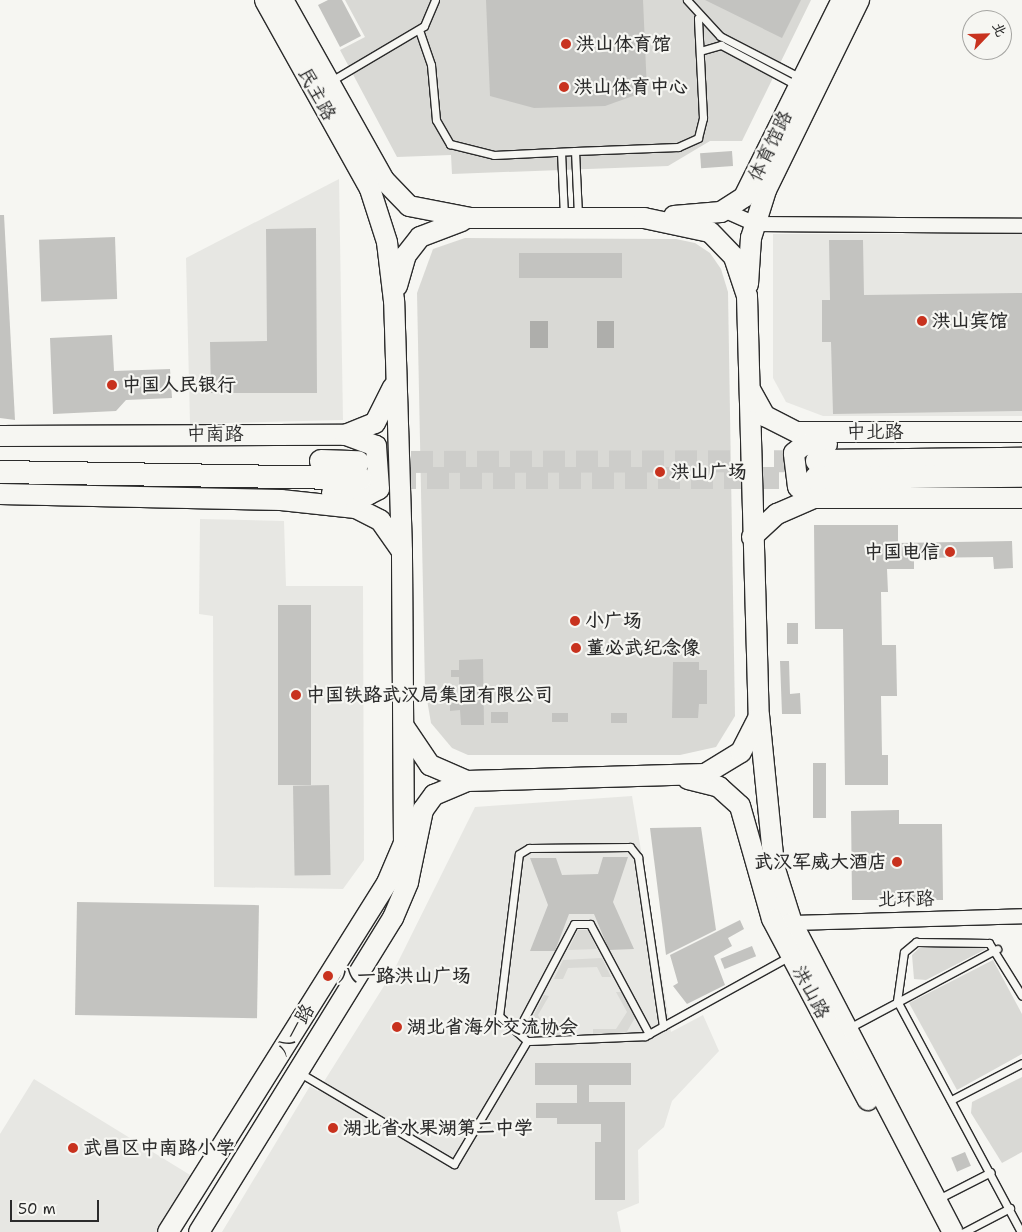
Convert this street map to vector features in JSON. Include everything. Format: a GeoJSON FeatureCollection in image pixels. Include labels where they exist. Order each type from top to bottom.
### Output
{"type":"FeatureCollection","features":[{"type":"Feature","properties":{"kind":"main road","name":"民主路"},"geometry":{"type":"LineString","coordinates":[[266,0],[377,184]]}},
{"type":"Feature","properties":{"kind":"main road","name":"民主路"},"geometry":{"type":"LineString","coordinates":[[283,0],[328,82],[377,184]]}},
{"type":"Feature","properties":{"kind":"main road","name":"体育馆路"},"geometry":{"type":"LineString","coordinates":[[726,210],[748,192],[842,0]]}},
{"type":"Feature","properties":{"kind":"main road","name":"体育馆路"},"geometry":{"type":"LineString","coordinates":[[747,296],[755,224],[766,190],[859,0]]}},
{"type":"Feature","properties":{"kind":"main road"},"geometry":{"type":"LineString","coordinates":[[377,184],[409,206],[471,218],[644,218],[726,210]]}},
{"type":"Feature","properties":{"kind":"main road"},"geometry":{"type":"LineString","coordinates":[[377,184],[394,301]]}},
{"type":"Feature","properties":{"kind":"main road"},"geometry":{"type":"LineString","coordinates":[[394,301],[406,255],[420,237],[434,228],[471,218]]}},
{"type":"Feature","properties":{"kind":"main road"},"geometry":{"type":"LineString","coordinates":[[644,218],[716,236],[738,264],[747,296]]}},
{"type":"Feature","properties":{"kind":"main road","name":"洪山路"},"geometry":{"type":"LineString","coordinates":[[747,296],[752,536],[759,715],[766,807],[774,866],[792,923],[953,1232]]}},
{"type":"Feature","properties":{"kind":"main road","name":"八一路"},"geometry":{"type":"LineString","coordinates":[[168,1232],[396,868],[405,821],[402,551],[394,301]]}},
{"type":"Feature","properties":{"kind":"main road","name":"中南路"},"geometry":{"type":"LineString","coordinates":[[0,436],[346,435],[369,427],[381,416],[396,375]]}},
{"type":"Feature","properties":{"kind":"main road","name":"中北路"},"geometry":{"type":"LineString","coordinates":[[749,387],[765,416],[781,427],[797,432],[1022,432]]}},
{"type":"Feature","properties":{"kind":"main road"},"geometry":{"type":"LineString","coordinates":[[816,479],[798,487],[796,450],[807,444],[842,444],[861,432]]}},
{"type":"Feature","properties":{"kind":"main road"},"geometry":{"type":"LineString","coordinates":[[281,500],[296,493],[378,490],[376,446],[346,435]]}},
{"type":"Feature","properties":{"kind":"main road","name":"中南路"},"geometry":{"type":"LineString","coordinates":[[0,458],[359,470],[0,472]]}},
{"type":"Feature","properties":{"kind":"main road","name":"中北路"},"geometry":{"type":"LineString","coordinates":[[752,536],[816,479],[1022,459]]}},
{"type":"Feature","properties":{"kind":"main road","name":"中北路"},"geometry":{"type":"LineString","coordinates":[[816,479],[1022,476]]}},
{"type":"Feature","properties":{"kind":"main road","name":"中北路"},"geometry":{"type":"LineString","coordinates":[[816,479],[1022,498]]}},
{"type":"Feature","properties":{"kind":"main road"},"geometry":{"type":"LineString","coordinates":[[0,494],[281,500],[368,511],[385,525],[402,551]]}},
{"type":"Feature","properties":{"kind":"main road"},"geometry":{"type":"LineString","coordinates":[[199,1232],[299,1072],[403,899],[426,803],[447,786],[467,781],[679,777],[716,770],[734,758],[750,737],[759,715]]}},
{"type":"Feature","properties":{"kind":"main road"},"geometry":{"type":"LineString","coordinates":[[404,727],[430,765],[467,781]]}},
{"type":"Feature","properties":{"kind":"main road","name":"洪山路"},"geometry":{"type":"LineString","coordinates":[[679,777],[719,787],[740,806],[766,902],[938,1232]]}},
{"type":"Feature","properties":{"kind":"street"},"geometry":{"type":"LineString","coordinates":[[726,210],[755,224],[1022,226]]}},
{"type":"Feature","properties":{"kind":"street","name":"北环路"},"geometry":{"type":"LineString","coordinates":[[792,923],[1022,916]]}},
{"type":"Feature","properties":{"kind":"lane"},"geometry":{"type":"LineString","coordinates":[[328,82],[419,30],[426,24],[435,0]]}},
{"type":"Feature","properties":{"kind":"lane"},"geometry":{"type":"LineString","coordinates":[[687,0],[698,18],[725,39],[801,83]]}},
{"type":"Feature","properties":{"kind":"lane"},"geometry":{"type":"LineString","coordinates":[[419,30],[431,65],[436,120],[450,144],[482,154],[575,152],[678,147],[693,142],[703,128],[698,18]]}},
{"type":"Feature","properties":{"kind":"lane"},"geometry":{"type":"LineString","coordinates":[[700,51],[721,45],[801,83]]}},
{"type":"Feature","properties":{"kind":"lane"},"geometry":{"type":"LineString","coordinates":[[561,152],[571,218]]}},
{"type":"Feature","properties":{"kind":"lane"},"geometry":{"type":"LineString","coordinates":[[571,218],[575,152]]}},
{"type":"Feature","properties":{"kind":"lane"},"geometry":{"type":"LineString","coordinates":[[663,1026],[638,857],[630,847],[529,848],[519,854],[499,1016],[527,1041],[649,1034],[792,955]]}},
{"type":"Feature","properties":{"kind":"lane"},"geometry":{"type":"LineString","coordinates":[[517,1032],[574,924],[590,924],[649,1034]]}},
{"type":"Feature","properties":{"kind":"lane"},"geometry":{"type":"LineString","coordinates":[[1021,1232],[991,1172],[897,1001],[908,946],[980,939],[997,949],[1022,996]]}},
{"type":"Feature","properties":{"kind":"lane"},"geometry":{"type":"LineString","coordinates":[[847,1029],[997,949]]}},
{"type":"Feature","properties":{"kind":"lane"},"geometry":{"type":"LineString","coordinates":[[299,1072],[454,1164],[527,1041]]}},
{"type":"Feature","properties":{"kind":"lane"},"geometry":{"type":"LineString","coordinates":[[951,1100],[1022,1063]]}},
{"type":"Feature","properties":{"kind":"lane"},"geometry":{"type":"LineString","coordinates":[[936,1200],[991,1172]]}},
{"type":"Feature","properties":{"kind":"lane"},"geometry":{"type":"LineString","coordinates":[[964,1232],[1010,1208]]}},
{"type":"Feature","properties":{"kind":"shaded area","name":"洪山体育中心"},"geometry":{"type":"Polygon","coordinates":[[[345,0],[811,0],[742,141],[710,141],[668,166],[452,174],[451,155],[397,157],[340,50],[365,37],[345,0]]]}},
{"type":"Feature","properties":{"kind":"shaded area"},"geometry":{"type":"Polygon","coordinates":[[[339,179],[343,420],[190,424],[186,258],[339,179]]]}},
{"type":"Feature","properties":{"kind":"shaded area"},"geometry":{"type":"Polygon","coordinates":[[[773,234],[1022,234],[1022,416],[823,416],[786,402],[773,378],[773,234]]]}},
{"type":"Feature","properties":{"kind":"shaded area","name":"洪山广场"},"geometry":{"type":"Polygon","coordinates":[[[465,238],[676,239],[695,243],[710,253],[721,269],[728,292],[735,716],[716,747],[680,755],[468,755],[452,748],[431,723],[425,688],[417,293],[433,249],[465,238]]]}},
{"type":"Feature","properties":{"kind":"shaded area"},"geometry":{"type":"Polygon","coordinates":[[[530,321],[548,321],[548,348],[530,348],[530,321]]]}},
{"type":"Feature","properties":{"kind":"shaded area"},"geometry":{"type":"Polygon","coordinates":[[[597,321],[614,321],[614,348],[597,348],[597,321]]]}},
{"type":"Feature","properties":{"kind":"shaded area"},"geometry":{"type":"Polygon","coordinates":[[[200,519],[284,521],[286,586],[363,586],[364,860],[343,889],[214,887],[213,616],[199,614],[200,519]]]}},
{"type":"Feature","properties":{"kind":"shaded area"},"geometry":{"type":"Polygon","coordinates":[[[632,796],[671,1032],[703,1015],[719,1051],[672,1101],[664,1127],[638,1150],[639,1203],[617,1212],[621,1232],[222,1232],[310,1086],[318,1091],[394,970],[475,807],[632,796]]]}},
{"type":"Feature","properties":{"kind":"shaded area"},"geometry":{"type":"Polygon","coordinates":[[[578,930],[588,930],[597,949],[568,950],[578,930]]]}},
{"type":"Feature","properties":{"kind":"shaded area"},"geometry":{"type":"Polygon","coordinates":[[[981,945],[986,949],[926,980],[914,979],[912,955],[919,948],[981,945]]]}},
{"type":"Feature","properties":{"kind":"shaded area"},"geometry":{"type":"Polygon","coordinates":[[[602,958],[611,977],[602,977],[597,967],[568,968],[563,979],[554,979],[563,960],[602,958]]]}},
{"type":"Feature","properties":{"kind":"shaded area"},"geometry":{"type":"Polygon","coordinates":[[[993,960],[1022,1014],[1022,1054],[957,1090],[909,1003],[993,960]]]}},
{"type":"Feature","properties":{"kind":"shaded area"},"geometry":{"type":"Polygon","coordinates":[[[616,992],[622,992],[636,1016],[625,1035],[593,1035],[593,1029],[616,1029],[627,1012],[616,992]]]}},
{"type":"Feature","properties":{"kind":"shaded area"},"geometry":{"type":"Polygon","coordinates":[[[544,995],[549,996],[538,1015],[546,1030],[574,1029],[574,1035],[540,1036],[529,1025],[544,995]]]}},
{"type":"Feature","properties":{"kind":"shaded area"},"geometry":{"type":"Polygon","coordinates":[[[1022,1077],[1022,1152],[1002,1163],[971,1113],[972,1102],[1022,1077]]]}},
{"type":"Feature","properties":{"kind":"shaded area","name":"武昌区中南路小学"},"geometry":{"type":"Polygon","coordinates":[[[34,1079],[195,1178],[162,1232],[0,1232],[0,1134],[34,1079]]]}},
{"type":"Feature","properties":{"kind":"building"},"geometry":{"type":"Polygon","coordinates":[[[328,0],[342,0],[361,36],[340,47],[318,5],[328,0]]]}},
{"type":"Feature","properties":{"kind":"building","name":"洪山体育馆"},"geometry":{"type":"Polygon","coordinates":[[[486,0],[643,0],[647,91],[605,106],[534,108],[490,96],[486,0]]]}},
{"type":"Feature","properties":{"kind":"building"},"geometry":{"type":"Polygon","coordinates":[[[705,0],[801,0],[782,38],[705,0]]]}},
{"type":"Feature","properties":{"kind":"building"},"geometry":{"type":"Polygon","coordinates":[[[732,151],[733,166],[701,168],[700,153],[732,151]]]}},
{"type":"Feature","properties":{"kind":"building"},"geometry":{"type":"Polygon","coordinates":[[[0,215],[4,215],[15,420],[0,418],[0,215]]]}},
{"type":"Feature","properties":{"kind":"building"},"geometry":{"type":"Polygon","coordinates":[[[316,228],[317,393],[211,393],[210,342],[267,341],[266,229],[316,228]]]}},
{"type":"Feature","properties":{"kind":"building"},"geometry":{"type":"Polygon","coordinates":[[[115,237],[117,299],[41,302],[39,240],[115,237]]]}},
{"type":"Feature","properties":{"kind":"building","name":"洪山宾馆"},"geometry":{"type":"Polygon","coordinates":[[[829,240],[863,240],[864,295],[1022,293],[1022,411],[833,414],[831,342],[822,342],[822,300],[830,300],[829,240]]]}},
{"type":"Feature","properties":{"kind":"building"},"geometry":{"type":"Polygon","coordinates":[[[519,253],[622,253],[622,278],[519,278],[519,253]]]}},
{"type":"Feature","properties":{"kind":"building","name":"中国人民银行"},"geometry":{"type":"Polygon","coordinates":[[[112,335],[114,371],[170,369],[172,398],[126,400],[116,411],[53,414],[50,338],[112,335]]]}},
{"type":"Feature","properties":{"kind":"building"},"geometry":{"type":"Polygon","coordinates":[[[814,525],[898,525],[898,543],[1012,541],[1013,568],[994,569],[993,557],[914,558],[914,569],[887,569],[888,592],[881,592],[882,645],[896,645],[897,696],[881,696],[882,755],[888,755],[888,785],[845,785],[843,629],[815,629],[814,525]]]}},
{"type":"Feature","properties":{"kind":"building","name":"中国铁路武汉局集团有限公司"},"geometry":{"type":"Polygon","coordinates":[[[278,605],[311,605],[311,785],[278,785],[278,605]]]}},
{"type":"Feature","properties":{"kind":"building"},"geometry":{"type":"Polygon","coordinates":[[[787,623],[798,623],[798,644],[787,644],[787,623]]]}},
{"type":"Feature","properties":{"kind":"building"},"geometry":{"type":"Polygon","coordinates":[[[483,659],[484,725],[461,725],[460,710],[450,711],[450,694],[459,694],[459,677],[451,677],[451,670],[459,670],[459,660],[483,659]]]}},
{"type":"Feature","properties":{"kind":"building"},"geometry":{"type":"Polygon","coordinates":[[[780,661],[789,661],[790,694],[800,693],[801,714],[782,714],[780,661]]]}},
{"type":"Feature","properties":{"kind":"building"},"geometry":{"type":"Polygon","coordinates":[[[673,662],[699,662],[699,670],[707,670],[707,704],[699,704],[698,718],[672,718],[673,662]]]}},
{"type":"Feature","properties":{"kind":"building"},"geometry":{"type":"Polygon","coordinates":[[[491,712],[508,712],[508,723],[491,723],[491,712]]]}},
{"type":"Feature","properties":{"kind":"building"},"geometry":{"type":"Polygon","coordinates":[[[552,713],[568,713],[568,722],[552,722],[552,713]]]}},
{"type":"Feature","properties":{"kind":"building"},"geometry":{"type":"Polygon","coordinates":[[[611,713],[627,713],[627,723],[611,723],[611,713]]]}},
{"type":"Feature","properties":{"kind":"building"},"geometry":{"type":"Polygon","coordinates":[[[813,763],[826,763],[826,818],[813,818],[813,763]]]}},
{"type":"Feature","properties":{"kind":"building"},"geometry":{"type":"Polygon","coordinates":[[[329,785],[331,875],[295,876],[293,786],[329,785]]]}},
{"type":"Feature","properties":{"kind":"building","name":"武汉军威大酒店"},"geometry":{"type":"Polygon","coordinates":[[[899,810],[899,824],[942,824],[943,900],[852,900],[851,811],[899,810]]]}},
{"type":"Feature","properties":{"kind":"building"},"geometry":{"type":"Polygon","coordinates":[[[701,827],[716,930],[666,955],[650,828],[701,827]]]}},
{"type":"Feature","properties":{"kind":"building"},"geometry":{"type":"Polygon","coordinates":[[[603,857],[628,857],[613,902],[634,949],[609,950],[594,914],[569,914],[555,951],[530,951],[548,905],[530,858],[556,858],[562,875],[598,874],[603,857]]]}},
{"type":"Feature","properties":{"kind":"building"},"geometry":{"type":"Polygon","coordinates":[[[77,902],[259,905],[257,1018],[75,1015],[77,902]]]}},
{"type":"Feature","properties":{"kind":"building"},"geometry":{"type":"Polygon","coordinates":[[[740,920],[744,929],[728,938],[732,946],[714,956],[725,985],[687,1004],[673,986],[678,983],[670,955],[740,920]]]}},
{"type":"Feature","properties":{"kind":"building"},"geometry":{"type":"Polygon","coordinates":[[[752,946],[756,956],[725,969],[720,959],[752,946]]]}},
{"type":"Feature","properties":{"kind":"building"},"geometry":{"type":"Polygon","coordinates":[[[535,1063],[631,1063],[631,1085],[589,1085],[589,1102],[625,1102],[625,1200],[595,1200],[595,1142],[601,1142],[601,1124],[557,1124],[557,1118],[536,1118],[536,1103],[577,1103],[577,1085],[535,1085],[535,1063]]]}},
{"type":"Feature","properties":{"kind":"building"},"geometry":{"type":"Polygon","coordinates":[[[965,1152],[971,1166],[957,1172],[951,1158],[965,1152]]]}},
{"type":"Feature","properties":{"kind":"tunnel"},"geometry":{"type":"LineString","coordinates":[[378,462],[816,461]]}},
{"type":"Feature","properties":{"kind":"tunnel"},"geometry":{"type":"LineString","coordinates":[[361,478],[816,478]]}},
{"type":"Feature","properties":{"kind":"place","name":"洪山体育馆"},"geometry":{"type":"Point","coordinates":[566,44]}},
{"type":"Feature","properties":{"kind":"place","name":"洪山体育中心"},"geometry":{"type":"Point","coordinates":[564,87]}},
{"type":"Feature","properties":{"kind":"place","name":"洪山宾馆"},"geometry":{"type":"Point","coordinates":[922,321]}},
{"type":"Feature","properties":{"kind":"place","name":"中国人民银行"},"geometry":{"type":"Point","coordinates":[112,385]}},
{"type":"Feature","properties":{"kind":"place","name":"洪山广场"},"geometry":{"type":"Point","coordinates":[660,472]}},
{"type":"Feature","properties":{"kind":"place","name":"中国电信"},"geometry":{"type":"Point","coordinates":[950,552]}},
{"type":"Feature","properties":{"kind":"place","name":"小广场"},"geometry":{"type":"Point","coordinates":[575,621]}},
{"type":"Feature","properties":{"kind":"place","name":"董必武纪念像"},"geometry":{"type":"Point","coordinates":[576,648]}},
{"type":"Feature","properties":{"kind":"place","name":"中国铁路武汉局集团有限公司"},"geometry":{"type":"Point","coordinates":[296,695]}},
{"type":"Feature","properties":{"kind":"place","name":"武汉军威大酒店"},"geometry":{"type":"Point","coordinates":[897,862]}},
{"type":"Feature","properties":{"kind":"place","name":"八一路洪山广场"},"geometry":{"type":"Point","coordinates":[328,976]}},
{"type":"Feature","properties":{"kind":"place","name":"湖北省海外交流协会"},"geometry":{"type":"Point","coordinates":[397,1027]}},
{"type":"Feature","properties":{"kind":"place","name":"湖北省水果湖第二中学"},"geometry":{"type":"Point","coordinates":[333,1128]}},
{"type":"Feature","properties":{"kind":"place","name":"武昌区中南路小学"},"geometry":{"type":"Point","coordinates":[73,1148]}}]}
